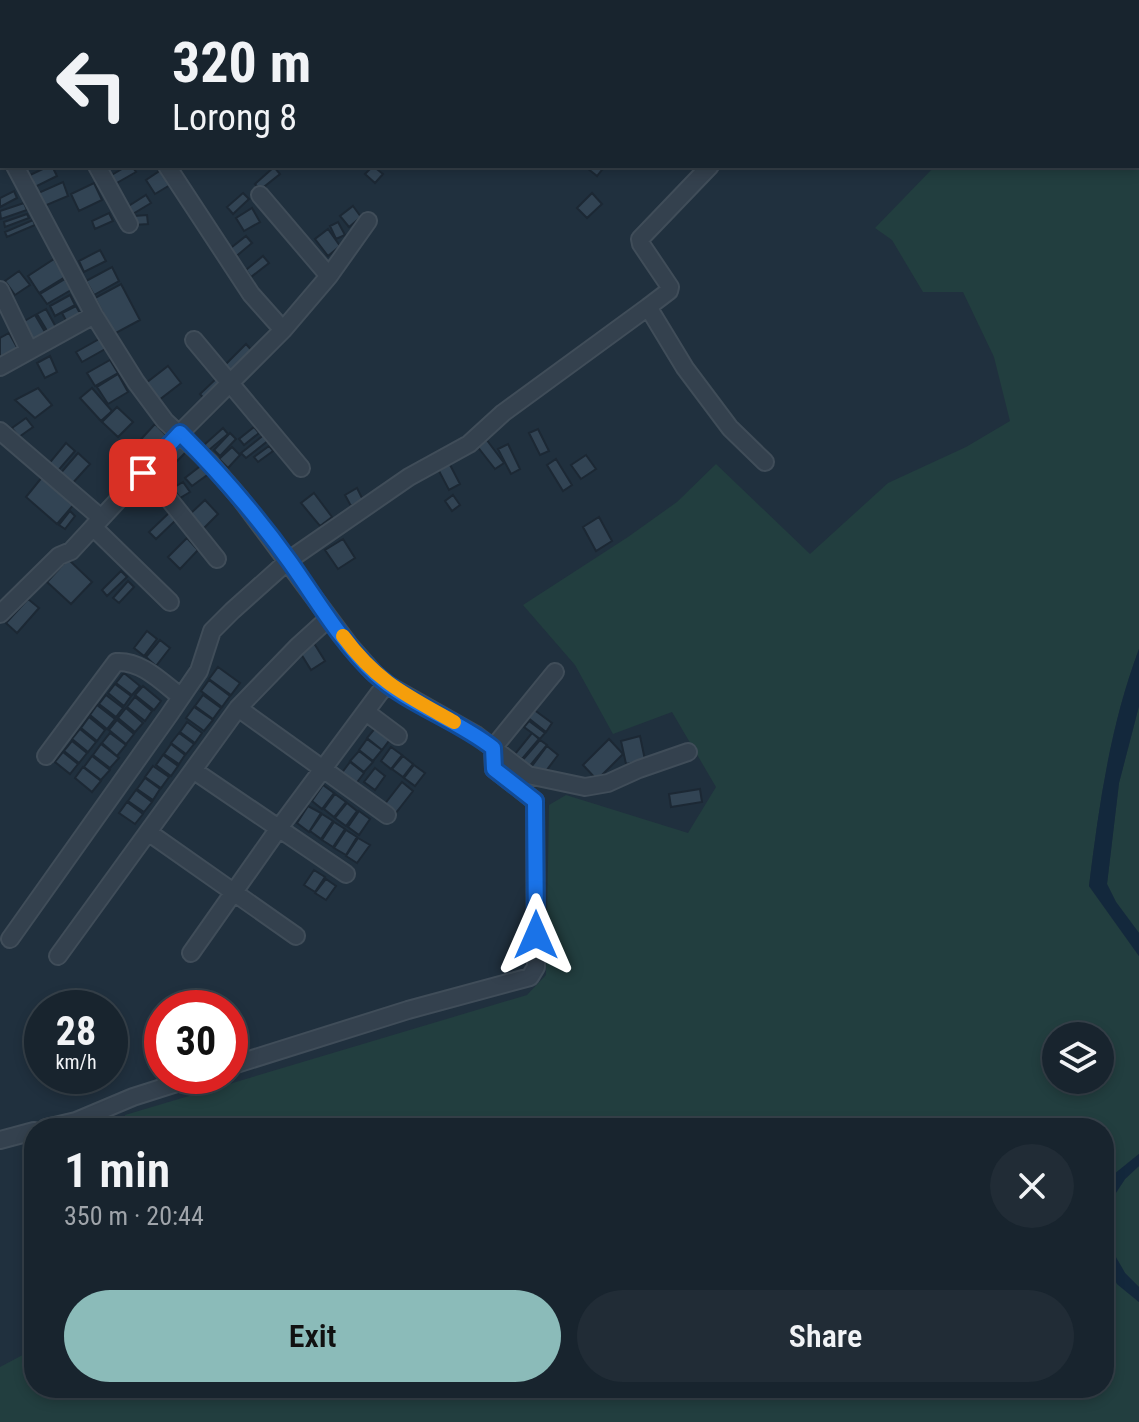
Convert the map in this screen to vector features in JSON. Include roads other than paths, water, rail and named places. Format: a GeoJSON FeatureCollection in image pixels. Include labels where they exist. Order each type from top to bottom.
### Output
{"type":"FeatureCollection","features":[{"type":"Feature","properties":{"kind":"street"},"geometry":{"type":"LineString","coordinates":[[16,168],[94,315],[136,382],[165,421],[230,486],[289,560],[329,618],[386,684],[458,724],[528,775],[585,787],[608,783],[688,752]]}},
{"type":"Feature","properties":{"kind":"street"},"geometry":{"type":"LineString","coordinates":[[98,168],[129,224]]}},
{"type":"Feature","properties":{"kind":"street"},"geometry":{"type":"LineString","coordinates":[[168,168],[244,284],[283,330]]}},
{"type":"Feature","properties":{"kind":"street"},"geometry":{"type":"LineString","coordinates":[[10,939],[199,671],[212,631],[289,560],[409,477],[469,444],[503,413],[669,291],[670,287],[640,239],[708,168]]}},
{"type":"Feature","properties":{"kind":"street"},"geometry":{"type":"LineString","coordinates":[[260,195],[329,276]]}},
{"type":"Feature","properties":{"kind":"street"},"geometry":{"type":"LineString","coordinates":[[0,614],[59,556],[71,551],[180,433],[283,330],[329,276],[368,221]]}},
{"type":"Feature","properties":{"kind":"street"},"geometry":{"type":"LineString","coordinates":[[0,290],[29,350]]}},
{"type":"Feature","properties":{"kind":"street"},"geometry":{"type":"LineString","coordinates":[[648,307],[685,368],[730,428],[765,462]]}},
{"type":"Feature","properties":{"kind":"street"},"geometry":{"type":"LineString","coordinates":[[0,367],[94,315]]}},
{"type":"Feature","properties":{"kind":"street"},"geometry":{"type":"LineString","coordinates":[[194,340],[301,468]]}},
{"type":"Feature","properties":{"kind":"street"},"geometry":{"type":"LineString","coordinates":[[0,431],[96,522],[170,602]]}},
{"type":"Feature","properties":{"kind":"street"},"geometry":{"type":"LineString","coordinates":[[143,473],[168,498],[217,559]]}},
{"type":"Feature","properties":{"kind":"street"},"geometry":{"type":"LineString","coordinates":[[58,956],[238,708],[329,618]]}},
{"type":"Feature","properties":{"kind":"street"},"geometry":{"type":"LineString","coordinates":[[46,756],[116,662],[128,661],[137,665],[181,697]]}},
{"type":"Feature","properties":{"kind":"street"},"geometry":{"type":"LineString","coordinates":[[248,1060],[408,1010],[530,977],[536,967],[535,801],[494,769],[493,748],[555,672]]}},
{"type":"Feature","properties":{"kind":"street"},"geometry":{"type":"LineString","coordinates":[[191,953],[386,684]]}},
{"type":"Feature","properties":{"kind":"street"},"geometry":{"type":"LineString","coordinates":[[238,708],[387,815]]}},
{"type":"Feature","properties":{"kind":"street"},"geometry":{"type":"LineString","coordinates":[[366,712],[398,736]]}},
{"type":"Feature","properties":{"kind":"street"},"geometry":{"type":"LineString","coordinates":[[193,770],[346,874]]}},
{"type":"Feature","properties":{"kind":"street"},"geometry":{"type":"LineString","coordinates":[[148,832],[296,936]]}},
{"type":"Feature","properties":{"kind":"street"},"geometry":{"type":"LineString","coordinates":[[83,1118],[144,1094]]}},
{"type":"Feature","properties":{"kind":"street"},"geometry":{"type":"LineString","coordinates":[[0,1140],[24,1134]]}},
{"type":"Feature","properties":{"kind":"water"},"geometry":{"type":"Polygon","coordinates":[[[1139,649],[1139,706],[1119,783],[1107,884],[1139,933],[1139,956],[1089,886],[1113,737],[1139,649]]]}},
{"type":"Feature","properties":{"kind":"water"},"geometry":{"type":"Polygon","coordinates":[[[1139,1154],[1139,1166],[1114,1196],[1114,1174],[1139,1154]]]}},
{"type":"Feature","properties":{"kind":"water"},"geometry":{"type":"Polygon","coordinates":[[[1114,1254],[1125,1273],[1139,1287],[1139,1302],[1117,1284],[1114,1254]]]}}]}
